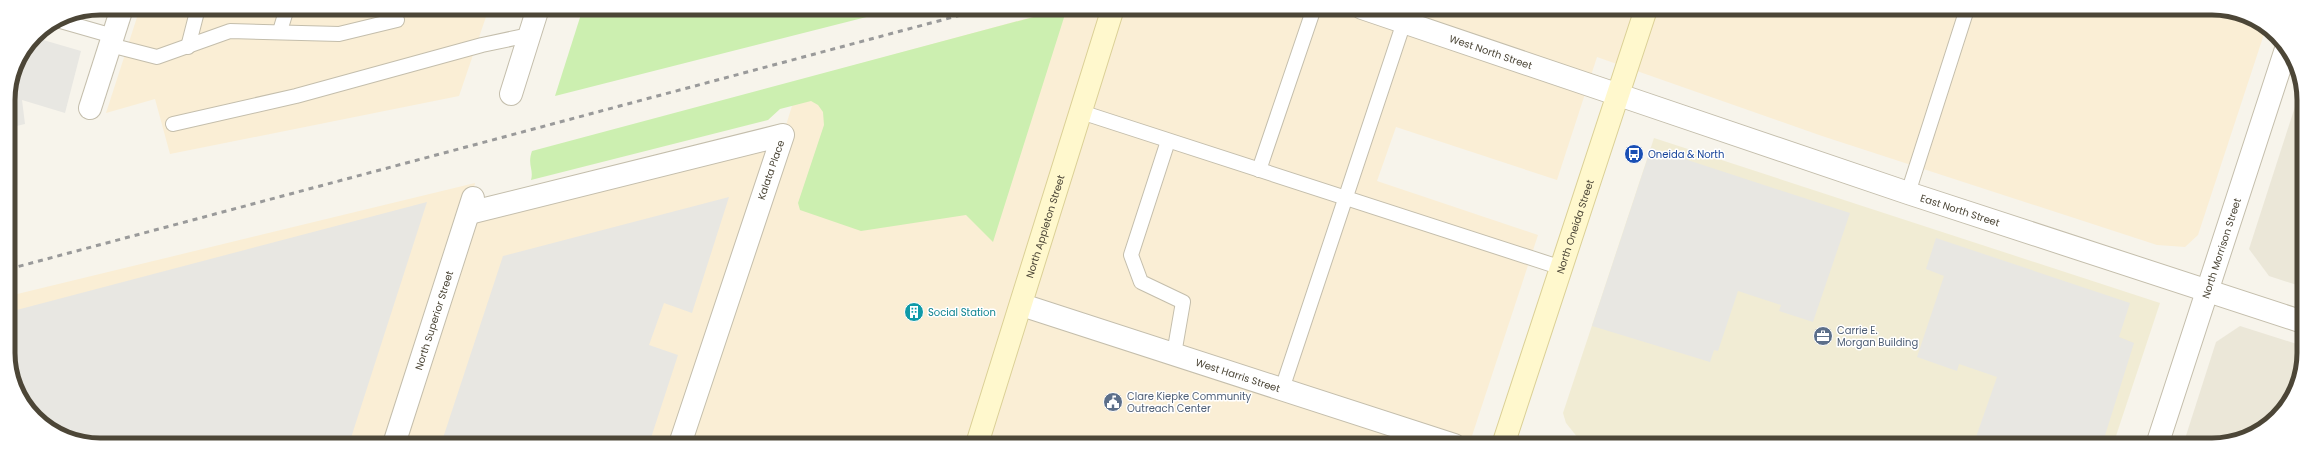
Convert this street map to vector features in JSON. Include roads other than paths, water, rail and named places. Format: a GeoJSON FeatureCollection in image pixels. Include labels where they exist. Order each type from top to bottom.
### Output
{"type":"FeatureCollection","features":[{"type":"Feature","properties":{"kind":"main road","name":"North Appleton Street"},"geometry":{"type":"LineString","coordinates":[[979,438],[1022,305],[1111,15]]}},
{"type":"Feature","properties":{"kind":"main road","name":"North Oneida Street"},"geometry":{"type":"LineString","coordinates":[[1506,438],[1644,15]]}},
{"type":"Feature","properties":{"kind":"street"},"geometry":{"type":"LineString","coordinates":[[90,108],[120,15]]}},
{"type":"Feature","properties":{"kind":"street"},"geometry":{"type":"LineString","coordinates":[[511,94],[536,15]]}},
{"type":"Feature","properties":{"kind":"street","name":"West North Street"},"geometry":{"type":"LineString","coordinates":[[1383,15],[1619,95]]}},
{"type":"Feature","properties":{"kind":"street","name":"North Morrison Street"},"geometry":{"type":"LineString","coordinates":[[2159,438],[2284,54]]}},
{"type":"Feature","properties":{"kind":"street","name":"East North Street"},"geometry":{"type":"LineString","coordinates":[[1619,95],[1908,193],[2297,320]]}},
{"type":"Feature","properties":{"kind":"street","name":"Kalata Place"},"geometry":{"type":"LineString","coordinates":[[471,205],[783,135],[682,438]]}},
{"type":"Feature","properties":{"kind":"street","name":"North Superior Street"},"geometry":{"type":"LineString","coordinates":[[396,438],[471,205]]}},
{"type":"Feature","properties":{"kind":"street","name":"West Harris Street"},"geometry":{"type":"LineString","coordinates":[[1022,305],[1432,438]]}},
{"type":"Feature","properties":{"kind":"lane"},"geometry":{"type":"LineString","coordinates":[[188,47],[196,15]]}},
{"type":"Feature","properties":{"kind":"lane"},"geometry":{"type":"LineString","coordinates":[[280,32],[285,15]]}},
{"type":"Feature","properties":{"kind":"lane"},"geometry":{"type":"LineString","coordinates":[[1259,170],[1312,15]]}},
{"type":"Feature","properties":{"kind":"lane"},"geometry":{"type":"LineString","coordinates":[[1908,193],[1965,15]]}},
{"type":"Feature","properties":{"kind":"lane"},"geometry":{"type":"LineString","coordinates":[[64,23],[157,57],[230,31],[339,34],[397,20]]}},
{"type":"Feature","properties":{"kind":"lane"},"geometry":{"type":"LineString","coordinates":[[1282,389],[1404,22]]}},
{"type":"Feature","properties":{"kind":"lane"},"geometry":{"type":"LineString","coordinates":[[173,124],[296,96],[482,45],[529,35]]}},
{"type":"Feature","properties":{"kind":"lane"},"geometry":{"type":"LineString","coordinates":[[1081,112],[1562,268]]}},
{"type":"Feature","properties":{"kind":"lane"},"geometry":{"type":"LineString","coordinates":[[1168,141],[1131,255],[1142,282],[1183,302],[1174,354]]}},
{"type":"Feature","properties":{"kind":"railway"},"geometry":{"type":"LineString","coordinates":[[15,267],[961,15]]}},
{"type":"Feature","properties":{"kind":"place","name":"Oneida & North"},"geometry":{"type":"Point","coordinates":[1634,154]}},
{"type":"Feature","properties":{"kind":"place","name":"Social Station"},"geometry":{"type":"Point","coordinates":[914,312]}},
{"type":"Feature","properties":{"kind":"place","name":"Carrie E. Morgan Building"},"geometry":{"type":"Point","coordinates":[1823,336]}},
{"type":"Feature","properties":{"kind":"place","name":"Clare Kiepke Community Outreach Center"},"geometry":{"type":"Point","coordinates":[1113,402]}}]}
